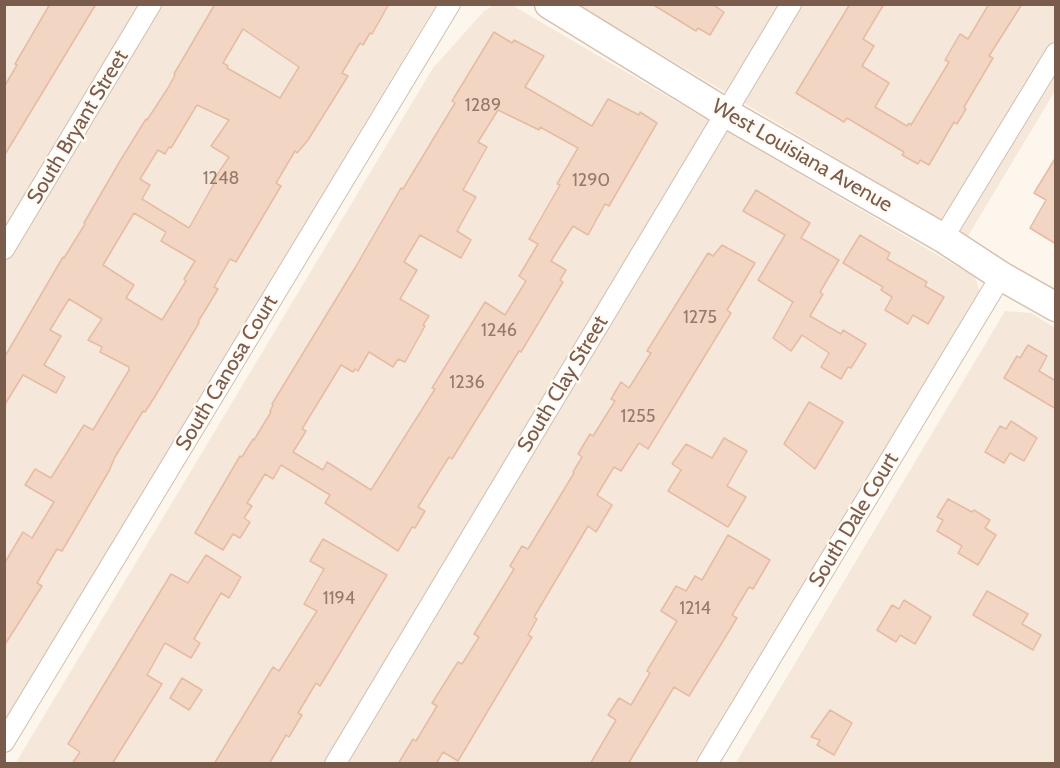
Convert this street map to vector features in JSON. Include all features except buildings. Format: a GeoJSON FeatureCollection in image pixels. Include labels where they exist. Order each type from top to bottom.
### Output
{"type":"FeatureCollection","features":[{"type":"Feature","properties":{"kind":"street","name":"South Bryant Street"},"geometry":{"type":"LineString","coordinates":[[4,249],[151,4]]}},
{"type":"Feature","properties":{"kind":"street","name":"South Canosa Court"},"geometry":{"type":"LineString","coordinates":[[4,742],[450,4]]}},
{"type":"Feature","properties":{"kind":"street","name":"West Louisiana Avenue"},"geometry":{"type":"LineString","coordinates":[[549,4],[726,113],[943,238],[1001,276],[1056,307]]}},
{"type":"Feature","properties":{"kind":"street","name":"South Clay Street"},"geometry":{"type":"LineString","coordinates":[[335,764],[791,4]]}},
{"type":"Feature","properties":{"kind":"street"},"geometry":{"type":"LineString","coordinates":[[943,238],[1056,53]]}},
{"type":"Feature","properties":{"kind":"street","name":"South Dale Court"},"geometry":{"type":"LineString","coordinates":[[707,764],[1001,276]]}},
{"type":"Feature","properties":{"kind":"shaded area"},"geometry":{"type":"Polygon","coordinates":[[[5,5],[436,5],[5,722],[5,5]]]}},
{"type":"Feature","properties":{"kind":"shaded area"},"geometry":{"type":"Polygon","coordinates":[[[494,5],[512,5],[975,277],[980,293],[698,763],[15,764],[433,68],[484,11],[494,5]]]}},
{"type":"Feature","properties":{"kind":"shaded area"},"geometry":{"type":"Polygon","coordinates":[[[578,5],[1055,5],[1055,91],[968,236],[578,5]]]}},
{"type":"Feature","properties":{"kind":"shaded area"},"geometry":{"type":"Polygon","coordinates":[[[1005,311],[1031,313],[1055,328],[1055,763],[735,764],[1005,311]]]}}]}
